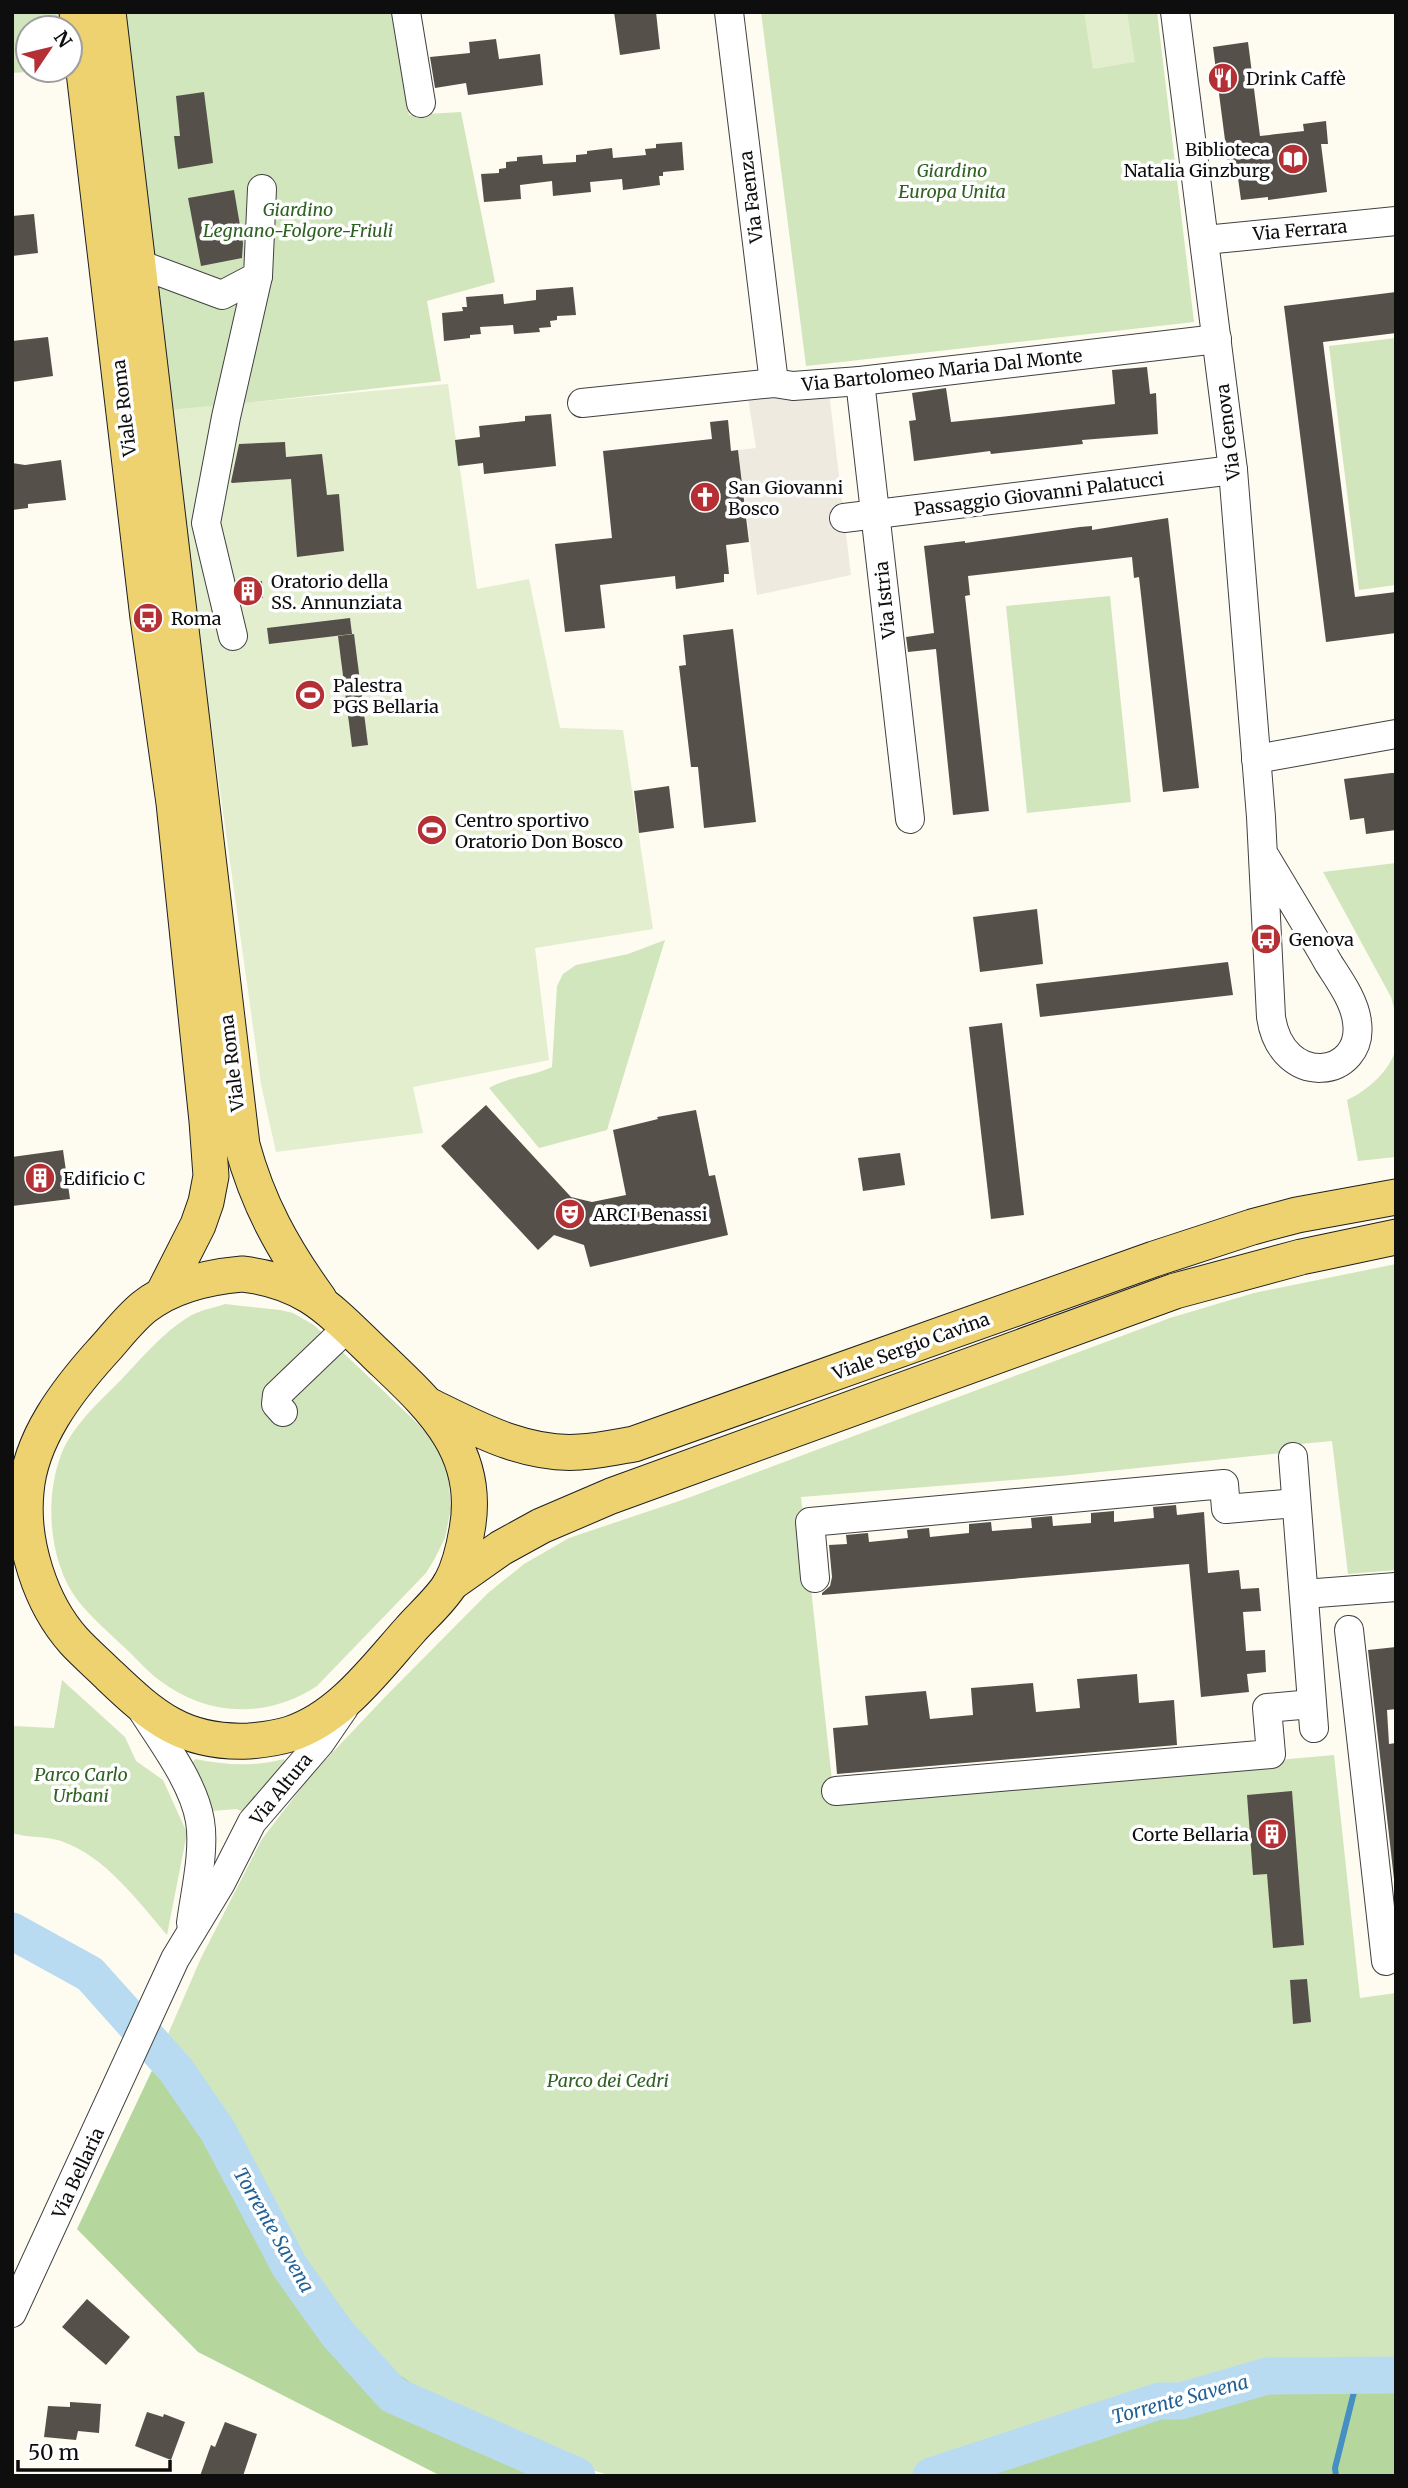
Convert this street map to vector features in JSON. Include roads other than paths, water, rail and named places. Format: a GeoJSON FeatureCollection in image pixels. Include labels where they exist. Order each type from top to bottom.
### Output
{"type":"FeatureCollection","features":[{"type":"Feature","properties":{"kind":"main road","name":"Viale Roma"},"geometry":{"type":"LineString","coordinates":[[77,12],[148,618],[188,804],[242,1145],[252,1182],[270,1222],[293,1262],[321,1301]]}},
{"type":"Feature","properties":{"kind":"main road","name":"Viale Roma"},"geometry":{"type":"LineString","coordinates":[[108,12],[136,262],[188,804],[211,1176],[198,1224],[163,1294]]}},
{"type":"Feature","properties":{"kind":"main road","name":"Viale Sergio Cavina"},"geometry":{"type":"LineString","coordinates":[[430,1406],[481,1431],[526,1447],[578,1452],[634,1444],[1154,1259],[1252,1227],[1297,1215],[1396,1197]]}},
{"type":"Feature","properties":{"kind":"main road"},"geometry":{"type":"LineString","coordinates":[[450,1584],[463,1553],[470,1493],[463,1459],[452,1438],[430,1406],[321,1301],[265,1276],[217,1276],[191,1282],[163,1294],[142,1308],[90,1365],[61,1404],[21,1468],[30,1549],[25,1570],[74,1641],[137,1702],[160,1719],[208,1740],[260,1740],[290,1734],[322,1719],[358,1688],[450,1584],[501,1548],[541,1526],[611,1496],[1175,1291],[1301,1257],[1396,1237]]}},
{"type":"Feature","properties":{"kind":"street"},"geometry":{"type":"LineString","coordinates":[[406,12],[421,103]]}},
{"type":"Feature","properties":{"kind":"street","name":"Via Faenza"},"geometry":{"type":"LineString","coordinates":[[729,12],[774,383]]}},
{"type":"Feature","properties":{"kind":"street","name":"Via Genova"},"geometry":{"type":"LineString","coordinates":[[1175,12],[1233,470],[1263,853],[1272,1025],[1282,1046],[1293,1060],[1308,1068],[1331,1066],[1347,1056],[1355,1044],[1358,1029],[1355,1012],[1335,973],[1263,853]]}},
{"type":"Feature","properties":{"kind":"street"},"geometry":{"type":"LineString","coordinates":[[233,636],[206,523],[226,417],[258,276],[261,189]]}},
{"type":"Feature","properties":{"kind":"street","name":"Via Ferrara"},"geometry":{"type":"LineString","coordinates":[[1205,240],[1396,221]]}},
{"type":"Feature","properties":{"kind":"street"},"geometry":{"type":"LineString","coordinates":[[136,262],[222,295],[258,276]]}},
{"type":"Feature","properties":{"kind":"street","name":"Via Bartolomeo Maria Dal Monte"},"geometry":{"type":"LineString","coordinates":[[582,403],[774,383],[793,386],[860,381],[1217,339]]}},
{"type":"Feature","properties":{"kind":"street","name":"Via Istria"},"geometry":{"type":"LineString","coordinates":[[860,381],[910,819]]}},
{"type":"Feature","properties":{"kind":"street","name":"Passaggio Giovanni Palatucci"},"geometry":{"type":"LineString","coordinates":[[844,518],[1233,470]]}},
{"type":"Feature","properties":{"kind":"street"},"geometry":{"type":"LineString","coordinates":[[1256,760],[1396,734]]}},
{"type":"Feature","properties":{"kind":"street"},"geometry":{"type":"LineString","coordinates":[[284,1412],[276,1404],[277,1395],[348,1327]]}},
{"type":"Feature","properties":{"kind":"street"},"geometry":{"type":"LineString","coordinates":[[836,1791],[1271,1754],[1267,1708],[1313,1716],[1293,1457]]}},
{"type":"Feature","properties":{"kind":"street"},"geometry":{"type":"LineString","coordinates":[[815,1578],[810,1522],[1224,1484],[1226,1508],[1296,1503]]}},
{"type":"Feature","properties":{"kind":"street"},"geometry":{"type":"LineString","coordinates":[[1304,1594],[1396,1587]]}},
{"type":"Feature","properties":{"kind":"street"},"geometry":{"type":"LineString","coordinates":[[1349,1630],[1384,1961]]}},
{"type":"Feature","properties":{"kind":"street","name":"Via Altura"},"geometry":{"type":"LineString","coordinates":[[142,2033],[190,1930],[221,1883],[252,1822],[320,1743],[358,1688]]}},
{"type":"Feature","properties":{"kind":"street","name":"Via Altura"},"geometry":{"type":"LineString","coordinates":[[137,1702],[187,1784],[200,1821],[201,1841],[190,1930]]}},
{"type":"Feature","properties":{"kind":"street","name":"Via Bellaria"},"geometry":{"type":"LineString","coordinates":[[12,2313],[142,2033]]}},
{"type":"Feature","properties":{"kind":"waterway","name":"Torrente Savena"},"geometry":{"type":"LineString","coordinates":[[12,1931],[90,1974],[176,2070],[218,2131],[290,2267],[337,2333],[393,2395],[577,2476]]}},
{"type":"Feature","properties":{"kind":"waterway","name":"Torrente Savena"},"geometry":{"type":"LineString","coordinates":[[931,2476],[1159,2401],[1181,2401],[1267,2376],[1396,2375]]}},
{"type":"Feature","properties":{"kind":"waterway"},"geometry":{"type":"LineString","coordinates":[[1336,2476],[1335,2468],[1358,2376]]}},
{"type":"Feature","properties":{"kind":"place","name":"Drink Caffè"},"geometry":{"type":"Point","coordinates":[1223,78]}},
{"type":"Feature","properties":{"kind":"place","name":"Biblioteca Natalia Ginzburg"},"geometry":{"type":"Point","coordinates":[1293,159]}},
{"type":"Feature","properties":{"kind":"place","name":"San Giovanni Bosco"},"geometry":{"type":"Point","coordinates":[705,497]}},
{"type":"Feature","properties":{"kind":"place","name":"Oratorio della SS. Annunziata"},"geometry":{"type":"Point","coordinates":[248,591]}},
{"type":"Feature","properties":{"kind":"place","name":"Roma"},"geometry":{"type":"Point","coordinates":[148,618]}},
{"type":"Feature","properties":{"kind":"place","name":"Palestra PGS Bellaria"},"geometry":{"type":"Point","coordinates":[310,695]}},
{"type":"Feature","properties":{"kind":"place","name":"Centro sportivo Oratorio Don Bosco"},"geometry":{"type":"Point","coordinates":[432,830]}},
{"type":"Feature","properties":{"kind":"place","name":"Genova"},"geometry":{"type":"Point","coordinates":[1266,939]}},
{"type":"Feature","properties":{"kind":"place","name":"Edificio C"},"geometry":{"type":"Point","coordinates":[40,1178]}},
{"type":"Feature","properties":{"kind":"place","name":"ARCI Benassi"},"geometry":{"type":"Point","coordinates":[570,1214]}},
{"type":"Feature","properties":{"kind":"place","name":"Corte Bellaria"},"geometry":{"type":"Point","coordinates":[1272,1834]}},
{"type":"Feature","properties":{"kind":"park label","name":"Giardino Europa Unita"},"geometry":{"type":"Point","coordinates":[952,180]}},
{"type":"Feature","properties":{"kind":"park label","name":"Giardino Legnano-Folgore-Friuli"},"geometry":{"type":"Point","coordinates":[298,220]}},
{"type":"Feature","properties":{"kind":"park label","name":"Parco Carlo Urbani"},"geometry":{"type":"Point","coordinates":[81,1784]}},
{"type":"Feature","properties":{"kind":"park label","name":"Parco dei Cedri"},"geometry":{"type":"Point","coordinates":[608,2080]}}]}
